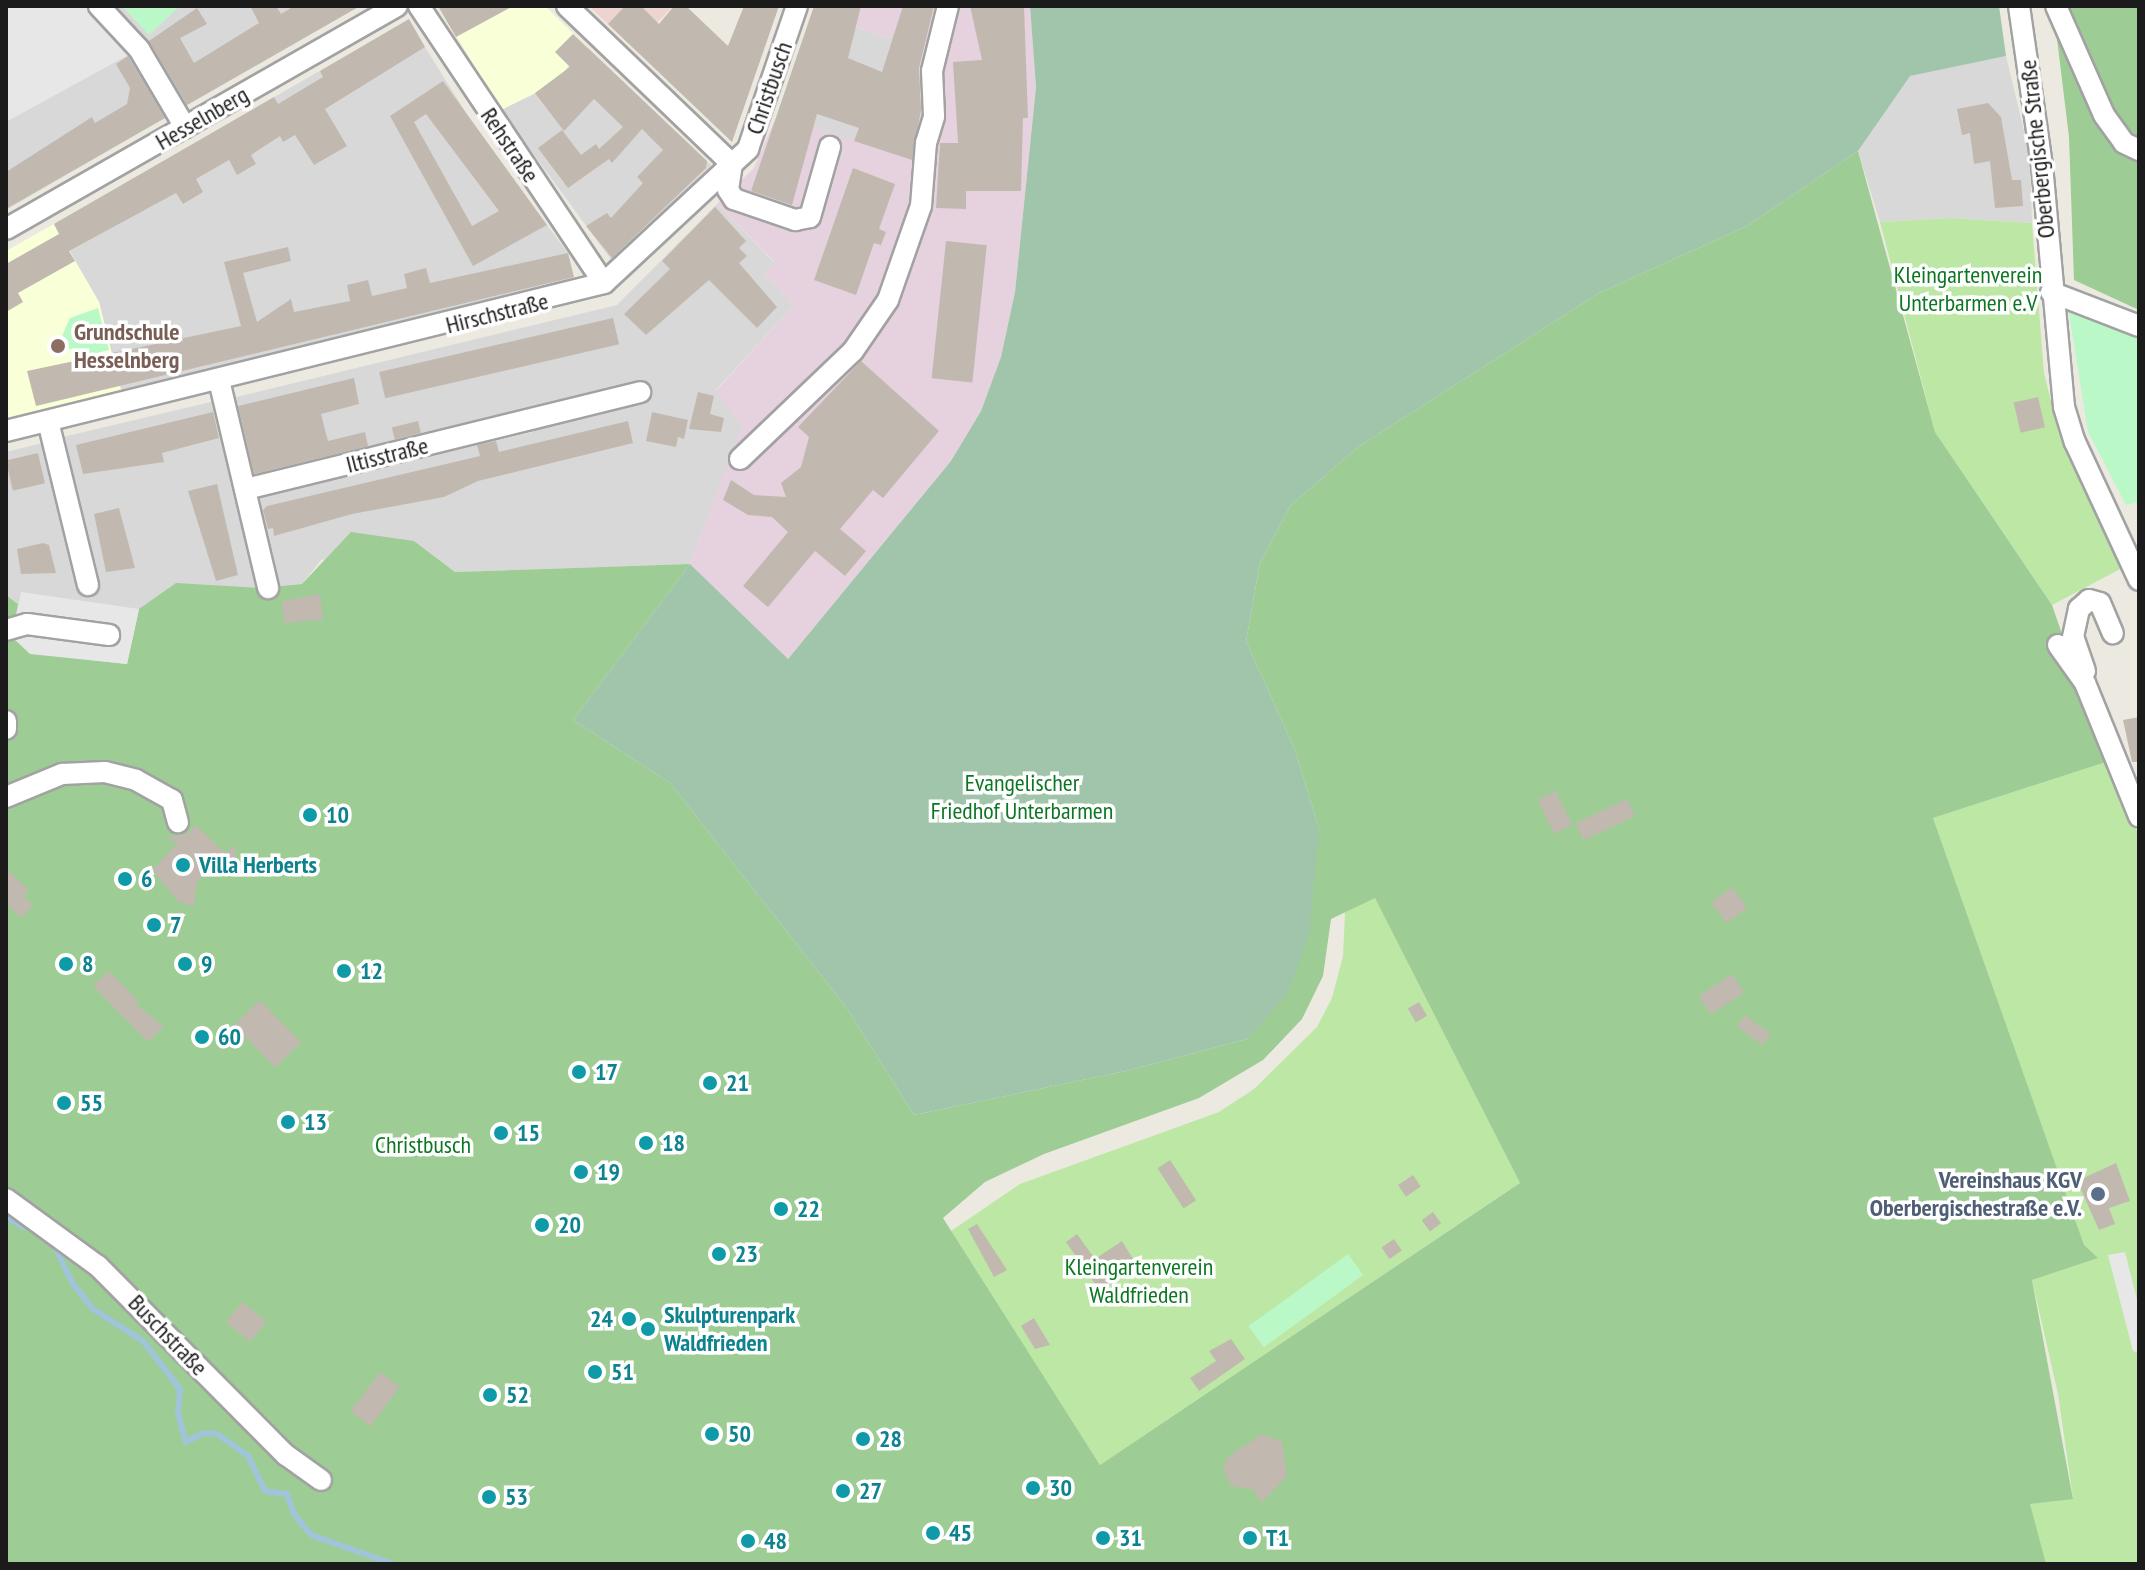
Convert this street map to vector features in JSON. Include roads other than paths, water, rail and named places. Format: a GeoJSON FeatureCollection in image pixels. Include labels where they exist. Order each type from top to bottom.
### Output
{"type":"FeatureCollection","features":[{"type":"Feature","properties":{"kind":"street"},"geometry":{"type":"LineString","coordinates":[[99,6],[139,49],[185,127]]}},
{"type":"Feature","properties":{"kind":"street","name":"Hesselnberg"},"geometry":{"type":"LineString","coordinates":[[6,229],[397,6]]}},
{"type":"Feature","properties":{"kind":"street","name":"Rehstraße"},"geometry":{"type":"LineString","coordinates":[[419,6],[604,283]]}},
{"type":"Feature","properties":{"kind":"street"},"geometry":{"type":"LineString","coordinates":[[567,6],[732,164],[728,190],[734,199],[795,220],[810,217],[830,147]]}},
{"type":"Feature","properties":{"kind":"street","name":"Christbusch"},"geometry":{"type":"LineString","coordinates":[[732,164],[748,149],[797,6]]}},
{"type":"Feature","properties":{"kind":"street"},"geometry":{"type":"LineString","coordinates":[[740,459],[853,351],[888,300],[921,206],[926,143],[934,116],[932,71],[948,6]]}},
{"type":"Feature","properties":{"kind":"street","name":"Oberbergische Straße"},"geometry":{"type":"LineString","coordinates":[[2019,6],[2042,165],[2051,292],[2064,407],[2075,442],[2139,580]]}},
{"type":"Feature","properties":{"kind":"street"},"geometry":{"type":"LineString","coordinates":[[2056,6],[2104,115],[2124,143],[2139,150]]}},
{"type":"Feature","properties":{"kind":"street","name":"Hirschstraße"},"geometry":{"type":"LineString","coordinates":[[6,431],[604,283],[732,164]]}},
{"type":"Feature","properties":{"kind":"street"},"geometry":{"type":"LineString","coordinates":[[2051,292],[2139,326]]}},
{"type":"Feature","properties":{"kind":"street"},"geometry":{"type":"LineString","coordinates":[[219,380],[268,588]]}},
{"type":"Feature","properties":{"kind":"street","name":"Iltisstraße"},"geometry":{"type":"LineString","coordinates":[[246,489],[640,392]]}},
{"type":"Feature","properties":{"kind":"street"},"geometry":{"type":"LineString","coordinates":[[48,421],[88,585]]}},
{"type":"Feature","properties":{"kind":"street"},"geometry":{"type":"LineString","coordinates":[[2113,633],[2100,603],[2089,600],[2079,609],[2073,637],[2085,683],[2139,816]]}},
{"type":"Feature","properties":{"kind":"street"},"geometry":{"type":"LineString","coordinates":[[6,630],[27,624],[109,635]]}},
{"type":"Feature","properties":{"kind":"street"},"geometry":{"type":"LineString","coordinates":[[2058,645],[2085,683]]}},
{"type":"Feature","properties":{"kind":"street"},"geometry":{"type":"LineString","coordinates":[[6,721],[6,729]]}},
{"type":"Feature","properties":{"kind":"street"},"geometry":{"type":"LineString","coordinates":[[6,797],[62,774],[105,772],[136,780],[172,800],[178,822]]}},
{"type":"Feature","properties":{"kind":"street","name":"Buschstraße"},"geometry":{"type":"LineString","coordinates":[[6,1199],[98,1266],[286,1455],[321,1480]]}},
{"type":"Feature","properties":{"kind":"waterway"},"geometry":{"type":"LineString","coordinates":[[6,1217],[23,1227],[31,1224]]}},
{"type":"Feature","properties":{"kind":"waterway"},"geometry":{"type":"LineString","coordinates":[[52,1241],[73,1284],[93,1309],[143,1341],[180,1389],[178,1413],[186,1442],[204,1433],[217,1434],[248,1456],[265,1491],[287,1494],[294,1514],[311,1535],[393,1564]]}},
{"type":"Feature","properties":{"kind":"place","name":"Grundschule Hesselnberg"},"geometry":{"type":"Point","coordinates":[58,346]}},
{"type":"Feature","properties":{"kind":"place","name":"10"},"geometry":{"type":"Point","coordinates":[310,815]}},
{"type":"Feature","properties":{"kind":"place","name":"Villa Herberts"},"geometry":{"type":"Point","coordinates":[183,865]}},
{"type":"Feature","properties":{"kind":"place","name":"6"},"geometry":{"type":"Point","coordinates":[125,879]}},
{"type":"Feature","properties":{"kind":"place","name":"7"},"geometry":{"type":"Point","coordinates":[154,925]}},
{"type":"Feature","properties":{"kind":"place","name":"8"},"geometry":{"type":"Point","coordinates":[66,964]}},
{"type":"Feature","properties":{"kind":"place","name":"9"},"geometry":{"type":"Point","coordinates":[185,964]}},
{"type":"Feature","properties":{"kind":"place","name":"12"},"geometry":{"type":"Point","coordinates":[344,971]}},
{"type":"Feature","properties":{"kind":"place","name":"60"},"geometry":{"type":"Point","coordinates":[202,1037]}},
{"type":"Feature","properties":{"kind":"place","name":"17"},"geometry":{"type":"Point","coordinates":[579,1072]}},
{"type":"Feature","properties":{"kind":"place","name":"21"},"geometry":{"type":"Point","coordinates":[710,1083]}},
{"type":"Feature","properties":{"kind":"place","name":"55"},"geometry":{"type":"Point","coordinates":[64,1103]}},
{"type":"Feature","properties":{"kind":"place","name":"13"},"geometry":{"type":"Point","coordinates":[288,1122]}},
{"type":"Feature","properties":{"kind":"place","name":"15"},"geometry":{"type":"Point","coordinates":[501,1133]}},
{"type":"Feature","properties":{"kind":"place","name":"18"},"geometry":{"type":"Point","coordinates":[646,1143]}},
{"type":"Feature","properties":{"kind":"place","name":"19"},"geometry":{"type":"Point","coordinates":[581,1172]}},
{"type":"Feature","properties":{"kind":"place","name":"Vereinshaus KGV Oberbergischestraße e.V."},"geometry":{"type":"Point","coordinates":[2098,1194]}},
{"type":"Feature","properties":{"kind":"place","name":"22"},"geometry":{"type":"Point","coordinates":[781,1209]}},
{"type":"Feature","properties":{"kind":"place","name":"20"},"geometry":{"type":"Point","coordinates":[542,1225]}},
{"type":"Feature","properties":{"kind":"place","name":"23"},"geometry":{"type":"Point","coordinates":[719,1254]}},
{"type":"Feature","properties":{"kind":"place","name":"24"},"geometry":{"type":"Point","coordinates":[629,1319]}},
{"type":"Feature","properties":{"kind":"place","name":"Skulpturenpark Waldfrieden"},"geometry":{"type":"Point","coordinates":[648,1329]}},
{"type":"Feature","properties":{"kind":"place","name":"51"},"geometry":{"type":"Point","coordinates":[595,1372]}},
{"type":"Feature","properties":{"kind":"place","name":"52"},"geometry":{"type":"Point","coordinates":[490,1395]}},
{"type":"Feature","properties":{"kind":"place","name":"50"},"geometry":{"type":"Point","coordinates":[712,1434]}},
{"type":"Feature","properties":{"kind":"place","name":"28"},"geometry":{"type":"Point","coordinates":[863,1439]}},
{"type":"Feature","properties":{"kind":"place","name":"30"},"geometry":{"type":"Point","coordinates":[1033,1488]}},
{"type":"Feature","properties":{"kind":"place","name":"27"},"geometry":{"type":"Point","coordinates":[843,1491]}},
{"type":"Feature","properties":{"kind":"place","name":"53"},"geometry":{"type":"Point","coordinates":[489,1497]}},
{"type":"Feature","properties":{"kind":"place","name":"45"},"geometry":{"type":"Point","coordinates":[933,1533]}},
{"type":"Feature","properties":{"kind":"place","name":"31"},"geometry":{"type":"Point","coordinates":[1103,1538]}},
{"type":"Feature","properties":{"kind":"place","name":"T1"},"geometry":{"type":"Point","coordinates":[1250,1538]}},
{"type":"Feature","properties":{"kind":"place","name":"48"},"geometry":{"type":"Point","coordinates":[748,1541]}},
{"type":"Feature","properties":{"kind":"park label","name":"Kleingartenverein Unterbarmen e.V"},"geometry":{"type":"Point","coordinates":[1968,289]}},
{"type":"Feature","properties":{"kind":"park label","name":"Evangelischer Friedhof Unterbarmen"},"geometry":{"type":"Point","coordinates":[1022,797]}},
{"type":"Feature","properties":{"kind":"park label","name":"Kleingartenverein Waldfrieden"},"geometry":{"type":"Point","coordinates":[1139,1281]}}]}
